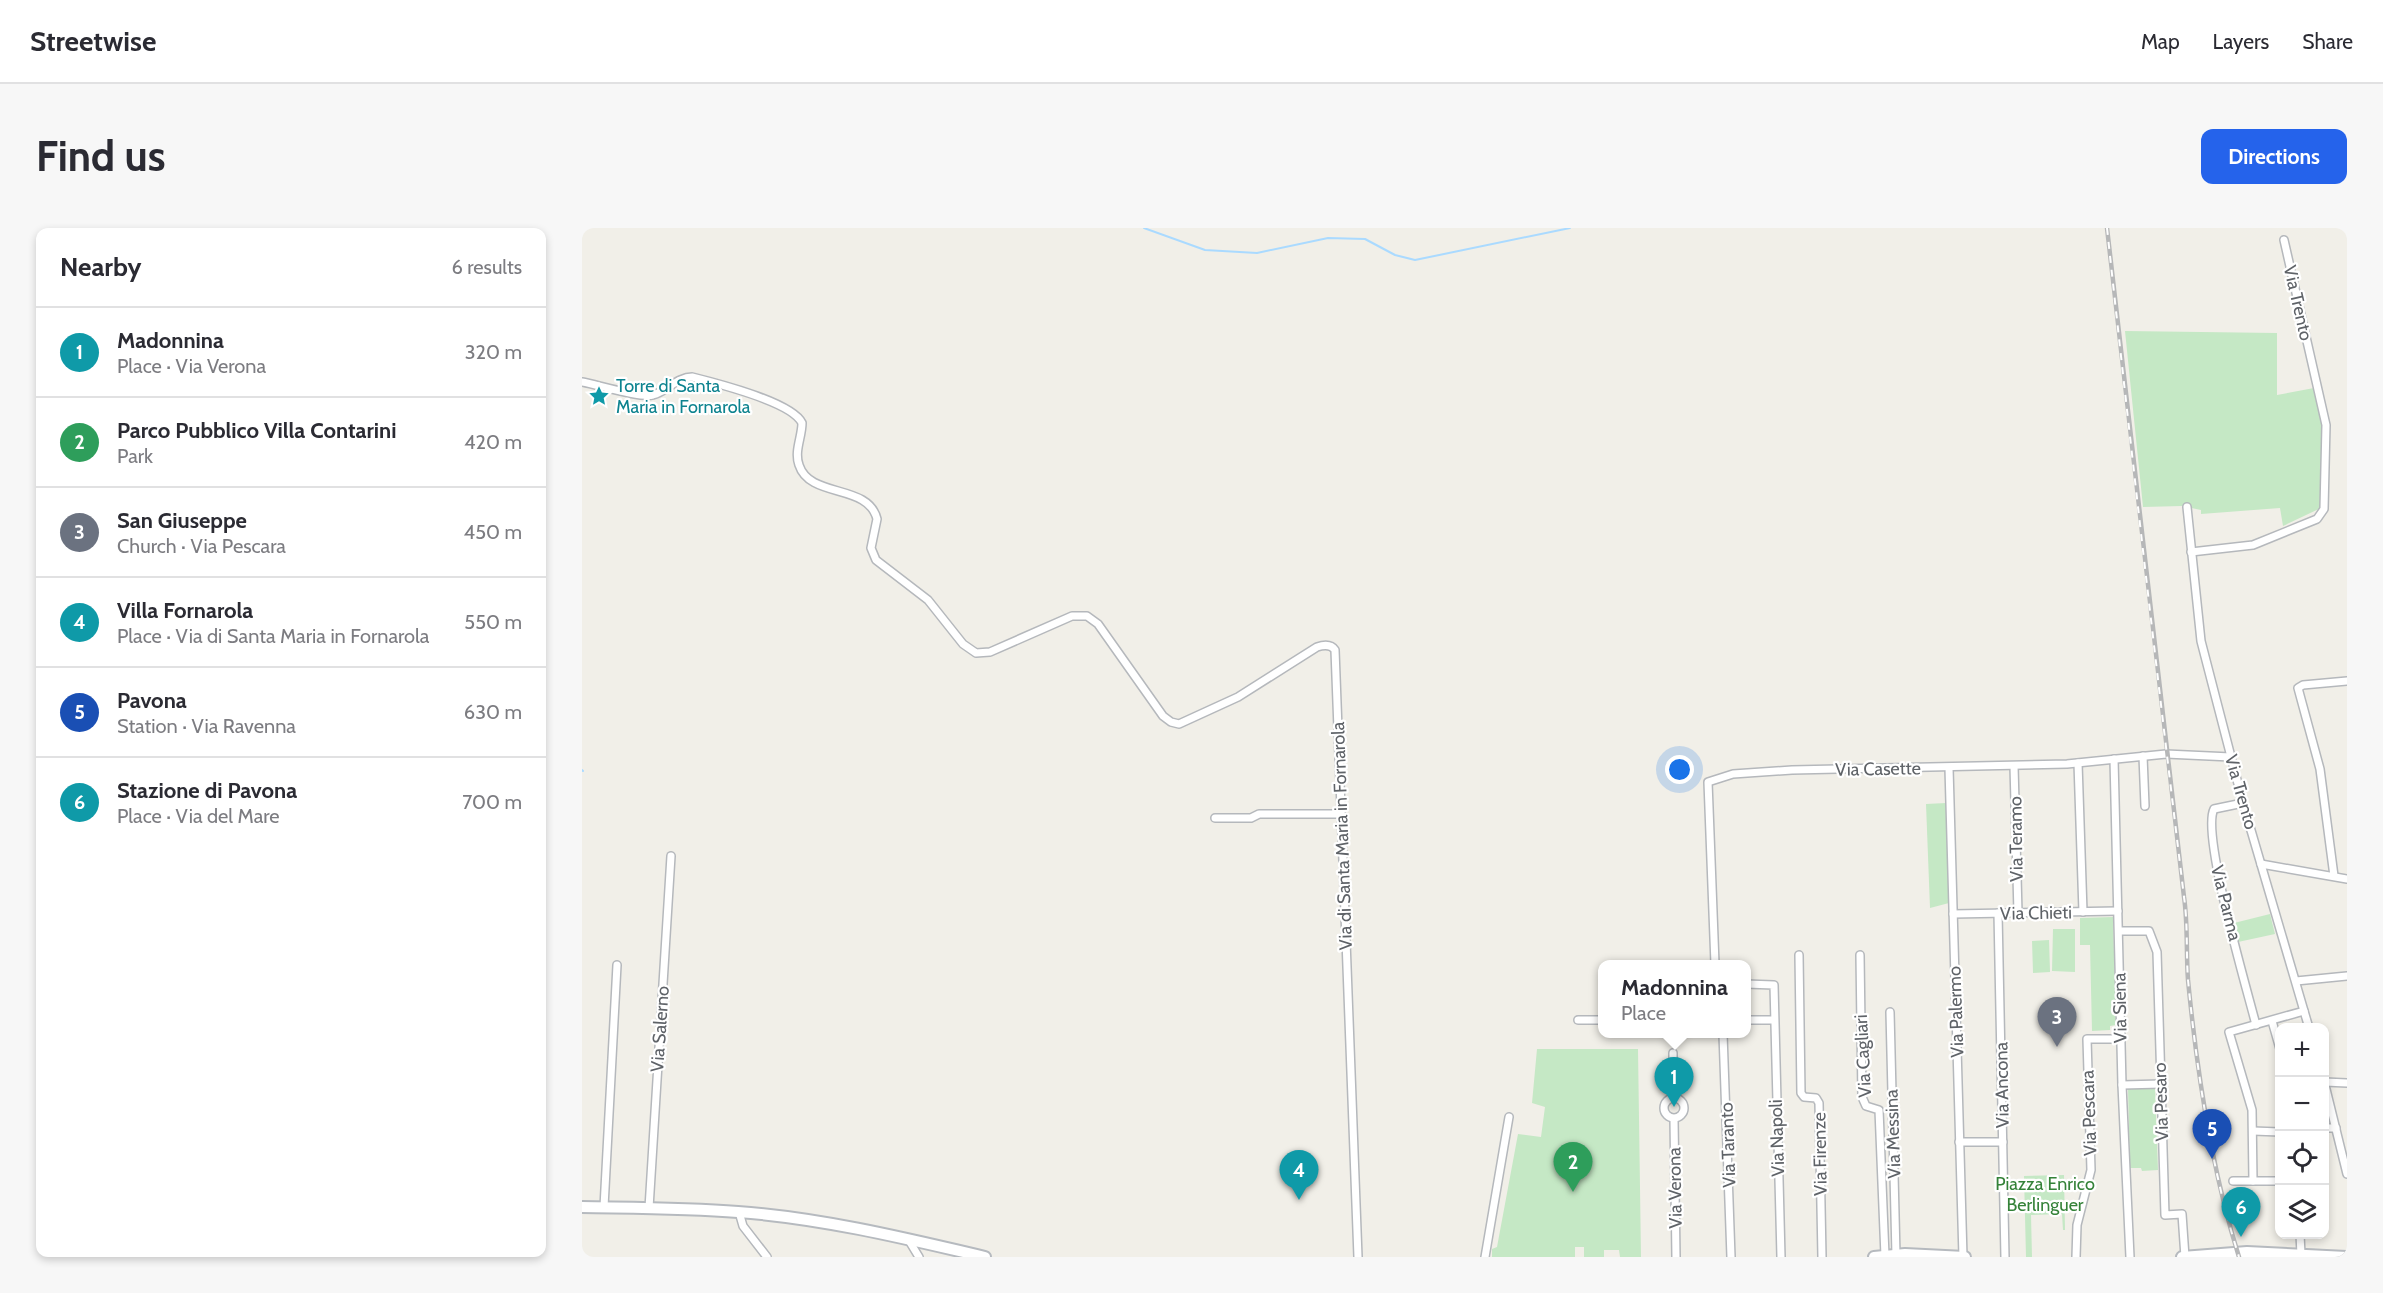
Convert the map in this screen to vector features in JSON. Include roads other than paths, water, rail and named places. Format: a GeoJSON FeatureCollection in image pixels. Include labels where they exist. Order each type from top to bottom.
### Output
{"type":"FeatureCollection","features":[{"type":"Feature","properties":{"kind":"main road"},"geometry":{"type":"LineString","coordinates":[[582,1207],[649,1205],[784,1217],[908,1239],[985,1257]]}},
{"type":"Feature","properties":{"kind":"main road"},"geometry":{"type":"LineString","coordinates":[[2183,1257],[2225,1255],[2345,1257]]}},
{"type":"Feature","properties":{"kind":"main road"},"geometry":{"type":"LineString","coordinates":[[1885,1256],[1962,1257]]}},
{"type":"Feature","properties":{"kind":"street","name":"Via Trento"},"geometry":{"type":"LineString","coordinates":[[2191,552],[2253,545],[2317,519],[2324,509],[2326,425],[2284,240]]}},
{"type":"Feature","properties":{"kind":"street","name":"Via di Santa Maria in Fornarola"},"geometry":{"type":"LineString","coordinates":[[582,382],[649,396],[666,390],[683,379],[692,377],[791,411],[801,423],[798,459],[803,473],[816,483],[858,498],[870,506],[877,519],[871,548],[876,560],[928,600],[970,651],[977,654],[986,654],[1062,620],[1084,615],[1098,624],[1163,716],[1173,723],[1182,723],[1238,698],[1317,648],[1324,646],[1335,650],[1358,1257]]}},
{"type":"Feature","properties":{"kind":"street","name":"Via Trento"},"geometry":{"type":"LineString","coordinates":[[2187,507],[2201,641],[2243,803],[2308,1023]]}},
{"type":"Feature","properties":{"kind":"street"},"geometry":{"type":"LineString","coordinates":[[2334,876],[2320,770],[2298,688],[2303,685],[2347,681]]}},
{"type":"Feature","properties":{"kind":"street","name":"Via Casette"},"geometry":{"type":"LineString","coordinates":[[1715,960],[1708,782],[1733,774],[1809,770],[2014,766],[2078,763],[2166,754],[2231,757]]}},
{"type":"Feature","properties":{"kind":"street"},"geometry":{"type":"LineString","coordinates":[[2144,756],[2145,806]]}},
{"type":"Feature","properties":{"kind":"street","name":"Via Siena"},"geometry":{"type":"LineString","coordinates":[[2114,759],[2122,1085],[2130,1257]]}},
{"type":"Feature","properties":{"kind":"street"},"geometry":{"type":"LineString","coordinates":[[2078,763],[2083,912]]}},
{"type":"Feature","properties":{"kind":"street","name":"Via Teramo"},"geometry":{"type":"LineString","coordinates":[[2014,766],[2018,913]]}},
{"type":"Feature","properties":{"kind":"street","name":"Via Palermo"},"geometry":{"type":"LineString","coordinates":[[1949,768],[1962,1257]]}},
{"type":"Feature","properties":{"kind":"street","name":"Via Parma"},"geometry":{"type":"LineString","coordinates":[[2243,803],[2214,809],[2212,834],[2219,880],[2256,1025]]}},
{"type":"Feature","properties":{"kind":"street"},"geometry":{"type":"LineString","coordinates":[[1215,819],[1251,818],[1259,814],[1341,814]]}},
{"type":"Feature","properties":{"kind":"street","name":"Via Salerno"},"geometry":{"type":"LineString","coordinates":[[649,1205],[671,856]]}},
{"type":"Feature","properties":{"kind":"street"},"geometry":{"type":"LineString","coordinates":[[2261,864],[2347,879]]}},
{"type":"Feature","properties":{"kind":"street","name":"Via Chieti"},"geometry":{"type":"LineString","coordinates":[[1953,914],[2118,911]]}},
{"type":"Feature","properties":{"kind":"street","name":"Via Ancona"},"geometry":{"type":"LineString","coordinates":[[1998,913],[2005,1257]]}},
{"type":"Feature","properties":{"kind":"street","name":"Via Pesaro"},"geometry":{"type":"LineString","coordinates":[[2119,931],[2149,931],[2157,952],[2165,1215],[2182,1214],[2183,1257]]}},
{"type":"Feature","properties":{"kind":"street","name":"Via Firenze"},"geometry":{"type":"LineString","coordinates":[[1799,955],[1801,1093],[1804,1097],[1816,1098],[1819,1103],[1822,1257]]}},
{"type":"Feature","properties":{"kind":"street","name":"Via Cagliari"},"geometry":{"type":"LineString","coordinates":[[1860,955],[1862,1097],[1866,1106],[1879,1110],[1885,1256]]}},
{"type":"Feature","properties":{"kind":"street"},"geometry":{"type":"LineString","coordinates":[[604,1207],[617,964]]}},
{"type":"Feature","properties":{"kind":"street"},"geometry":{"type":"LineString","coordinates":[[2296,981],[2347,976]]}},
{"type":"Feature","properties":{"kind":"street","name":"Via Napoli"},"geometry":{"type":"LineString","coordinates":[[1751,984],[1774,985],[1781,1257]]}},
{"type":"Feature","properties":{"kind":"street"},"geometry":{"type":"LineString","coordinates":[[2253,1181],[2252,1110],[2229,1032],[2304,1011]]}},
{"type":"Feature","properties":{"kind":"street","name":"Via Messina"},"geometry":{"type":"LineString","coordinates":[[1885,1256],[1892,1110],[1890,1012]]}},
{"type":"Feature","properties":{"kind":"street"},"geometry":{"type":"LineString","coordinates":[[1578,1020],[1598,1020]]}},
{"type":"Feature","properties":{"kind":"street"},"geometry":{"type":"LineString","coordinates":[[1751,1020],[1774,1020]]}},
{"type":"Feature","properties":{"kind":"street"},"geometry":{"type":"LineString","coordinates":[[2272,1021],[2275,1032]]}},
{"type":"Feature","properties":{"kind":"street","name":"Via Taranto"},"geometry":{"type":"LineString","coordinates":[[1723,1038],[1731,1257]]}},
{"type":"Feature","properties":{"kind":"street","name":"Via Pescara"},"geometry":{"type":"LineString","coordinates":[[2076,1257],[2077,1225],[2091,1170],[2087,1039],[2121,1039]]}},
{"type":"Feature","properties":{"kind":"street","name":"Via Verona"},"geometry":{"type":"LineString","coordinates":[[1672,1053],[1673,1098]]}},
{"type":"Feature","properties":{"kind":"street"},"geometry":{"type":"LineString","coordinates":[[2329,1082],[2347,1083]]}},
{"type":"Feature","properties":{"kind":"street"},"geometry":{"type":"LineString","coordinates":[[2122,1085],[2161,1084]]}},
{"type":"Feature","properties":{"kind":"street","name":"Via Verona"},"geometry":{"type":"LineString","coordinates":[[1673,1098],[1680,1100],[1684,1110],[1681,1116],[1674,1119],[1665,1115],[1663,1108],[1667,1100],[1673,1098]]}},
{"type":"Feature","properties":{"kind":"street"},"geometry":{"type":"LineString","coordinates":[[2329,1099],[2346,1162],[2347,1174]]}},
{"type":"Feature","properties":{"kind":"street"},"geometry":{"type":"LineString","coordinates":[[1879,1110],[1892,1110]]}},
{"type":"Feature","properties":{"kind":"street"},"geometry":{"type":"LineString","coordinates":[[1485,1257],[1509,1117]]}},
{"type":"Feature","properties":{"kind":"street","name":"Via Verona"},"geometry":{"type":"LineString","coordinates":[[1674,1119],[1676,1257]]}},
{"type":"Feature","properties":{"kind":"street"},"geometry":{"type":"LineString","coordinates":[[2329,1128],[2336,1128]]}},
{"type":"Feature","properties":{"kind":"street"},"geometry":{"type":"LineString","coordinates":[[2253,1131],[2275,1131]]}},
{"type":"Feature","properties":{"kind":"street"},"geometry":{"type":"LineString","coordinates":[[1959,1142],[2003,1142]]}},
{"type":"Feature","properties":{"kind":"street"},"geometry":{"type":"LineString","coordinates":[[2233,1181],[2275,1181]]}},
{"type":"Feature","properties":{"kind":"street"},"geometry":{"type":"LineString","coordinates":[[739,1212],[743,1226],[767,1257]]}},
{"type":"Feature","properties":{"kind":"street"},"geometry":{"type":"LineString","coordinates":[[908,1239],[919,1257]]}},
{"type":"Feature","properties":{"kind":"street"},"geometry":{"type":"LineString","coordinates":[[2297,1255],[2299,1239]]}},
{"type":"Feature","properties":{"kind":"waterway"},"geometry":{"type":"LineString","coordinates":[[1144,228],[1205,250],[1257,253],[1328,238],[1365,239],[1395,255],[1415,260],[1570,228]]}},
{"type":"Feature","properties":{"kind":"railway"},"geometry":{"type":"LineString","coordinates":[[2107,228],[2185,907],[2188,980],[2196,1050],[2206,1120],[2220,1189],[2239,1257]]}},
{"type":"Feature","properties":{"kind":"place","name":"Torre di Santa Maria in Fornarola"},"geometry":{"type":"Point","coordinates":[599,396]}},
{"type":"Feature","properties":{"kind":"place","name":"San Giuseppe"},"geometry":{"type":"Point","coordinates":[2057,1047]}},
{"type":"Feature","properties":{"kind":"place","name":"Madonnina"},"geometry":{"type":"Point","coordinates":[1674,1107]}},
{"type":"Feature","properties":{"kind":"place","name":"Pavona"},"geometry":{"type":"Point","coordinates":[2212,1159]}},
{"type":"Feature","properties":{"kind":"place","name":"Parco Pubblico Villa Contarini"},"geometry":{"type":"Point","coordinates":[1573,1192]}},
{"type":"Feature","properties":{"kind":"place","name":"Villa Fornarola"},"geometry":{"type":"Point","coordinates":[1299,1200]}},
{"type":"Feature","properties":{"kind":"place","name":"Stazione di Pavona"},"geometry":{"type":"Point","coordinates":[2241,1237]}},
{"type":"Feature","properties":{"kind":"park label","name":"Piazza Enrico Berlinguer"},"geometry":{"type":"Point","coordinates":[2045,1194]}}]}
